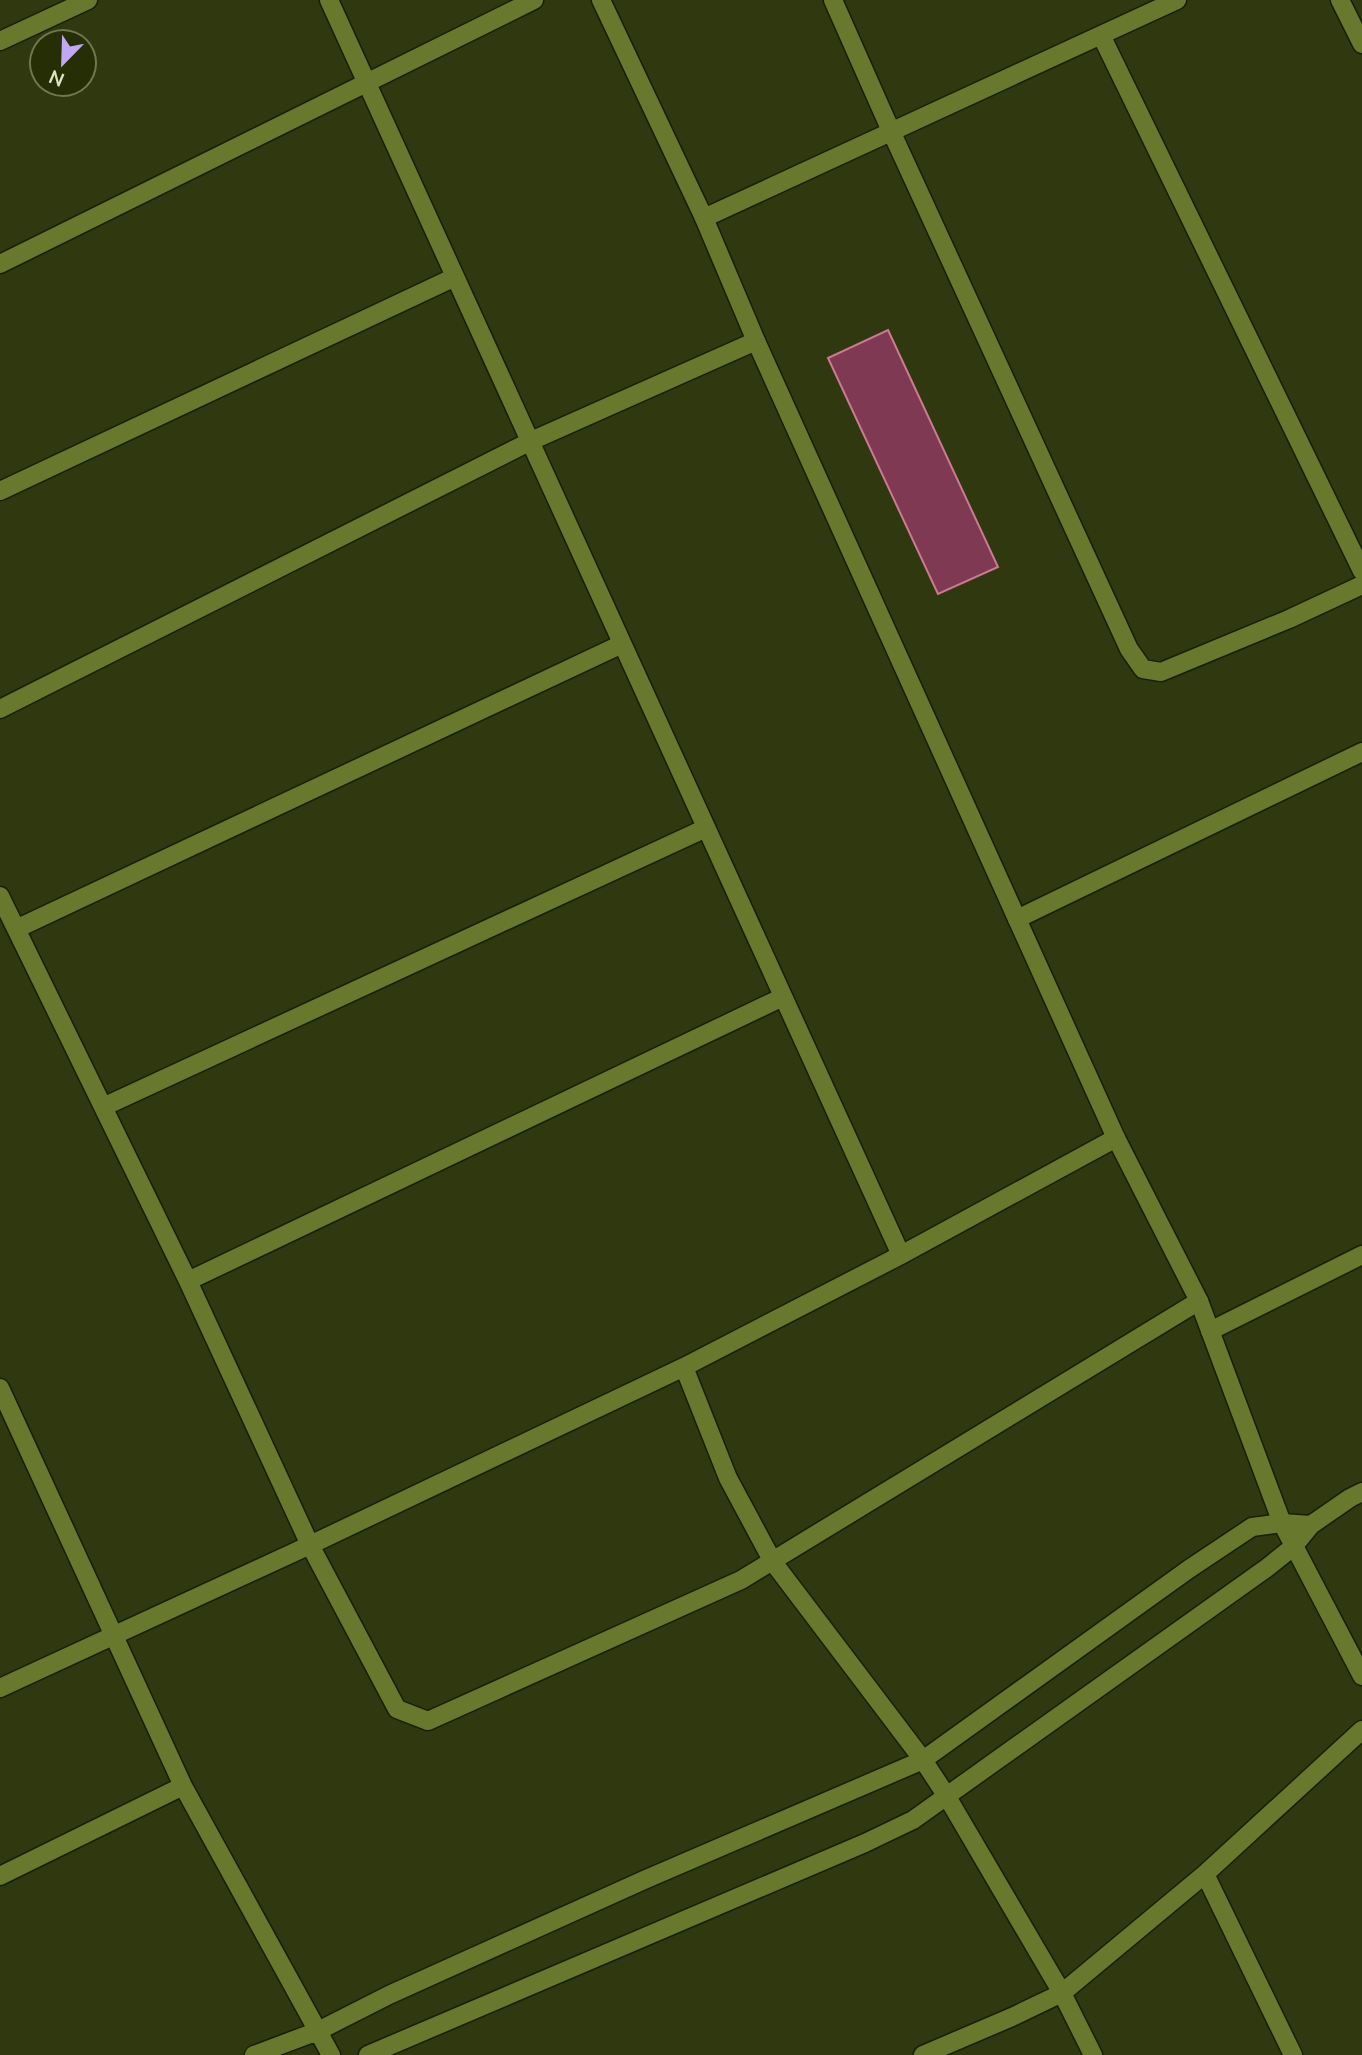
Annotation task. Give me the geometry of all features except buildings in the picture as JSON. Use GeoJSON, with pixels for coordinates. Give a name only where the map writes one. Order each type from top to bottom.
{"type":"FeatureCollection","features":[{"type":"Feature","properties":{"kind":"street"},"geometry":{"type":"LineString","coordinates":[[0,41],[88,0]]}},
{"type":"Feature","properties":{"kind":"street"},"geometry":{"type":"LineString","coordinates":[[329,0],[901,1255]]}},
{"type":"Feature","properties":{"kind":"street"},"geometry":{"type":"LineString","coordinates":[[0,264],[534,0]]}},
{"type":"Feature","properties":{"kind":"street"},"geometry":{"type":"LineString","coordinates":[[601,0],[704,218],[756,341],[1116,1138],[1199,1301],[1282,1523],[1362,1676]]}},
{"type":"Feature","properties":{"kind":"street"},"geometry":{"type":"LineString","coordinates":[[833,0],[1129,649],[1143,669],[1161,672],[1289,619],[1362,585]]}},
{"type":"Feature","properties":{"kind":"street"},"geometry":{"type":"LineString","coordinates":[[704,218],[1177,0]]}},
{"type":"Feature","properties":{"kind":"street"},"geometry":{"type":"LineString","coordinates":[[1340,0],[1362,44]]}},
{"type":"Feature","properties":{"kind":"street"},"geometry":{"type":"LineString","coordinates":[[1101,34],[1362,571]]}},
{"type":"Feature","properties":{"kind":"street"},"geometry":{"type":"LineString","coordinates":[[0,491],[455,277]]}},
{"type":"Feature","properties":{"kind":"street"},"geometry":{"type":"LineString","coordinates":[[0,709],[531,441],[756,341]]}},
{"type":"Feature","properties":{"kind":"street"},"geometry":{"type":"LineString","coordinates":[[16,929],[622,644]]}},
{"type":"Feature","properties":{"kind":"street"},"geometry":{"type":"LineString","coordinates":[[1017,919],[1362,752]]}},
{"type":"Feature","properties":{"kind":"street"},"geometry":{"type":"LineString","coordinates":[[103,1107],[706,828]]}},
{"type":"Feature","properties":{"kind":"street"},"geometry":{"type":"LineString","coordinates":[[0,896],[188,1281],[310,1545],[397,1709],[428,1721],[741,1580],[1199,1301]]}},
{"type":"Feature","properties":{"kind":"street"},"geometry":{"type":"LineString","coordinates":[[188,1281],[783,997]]}},
{"type":"Feature","properties":{"kind":"street"},"geometry":{"type":"LineString","coordinates":[[0,1688],[310,1545],[684,1367],[901,1255],[1116,1138]]}},
{"type":"Feature","properties":{"kind":"street"},"geometry":{"type":"LineString","coordinates":[[1210,1331],[1362,1255]]}},
{"type":"Feature","properties":{"kind":"street"},"geometry":{"type":"LineString","coordinates":[[684,1367],[727,1478],[773,1562],[923,1760],[947,1796],[1062,1993],[1093,2055]]}},
{"type":"Feature","properties":{"kind":"street"},"geometry":{"type":"LineString","coordinates":[[0,1388],[183,1786],[331,2055]]}},
{"type":"Feature","properties":{"kind":"street"},"geometry":{"type":"LineString","coordinates":[[368,2055],[865,1843],[913,1820],[1268,1567],[1293,1547],[1311,1525],[1362,1492]]}},
{"type":"Feature","properties":{"kind":"street"},"geometry":{"type":"LineString","coordinates":[[254,2055],[318,2031],[389,1995],[644,1880],[923,1760],[1188,1569],[1252,1527],[1282,1523],[1311,1525]]}},
{"type":"Feature","properties":{"kind":"street"},"geometry":{"type":"LineString","coordinates":[[923,2055],[1062,1993],[1205,1874],[1362,1730]]}},
{"type":"Feature","properties":{"kind":"street"},"geometry":{"type":"LineString","coordinates":[[0,1876],[183,1786]]}},
{"type":"Feature","properties":{"kind":"street"},"geometry":{"type":"LineString","coordinates":[[1205,1874],[1293,2055]]}}]}
